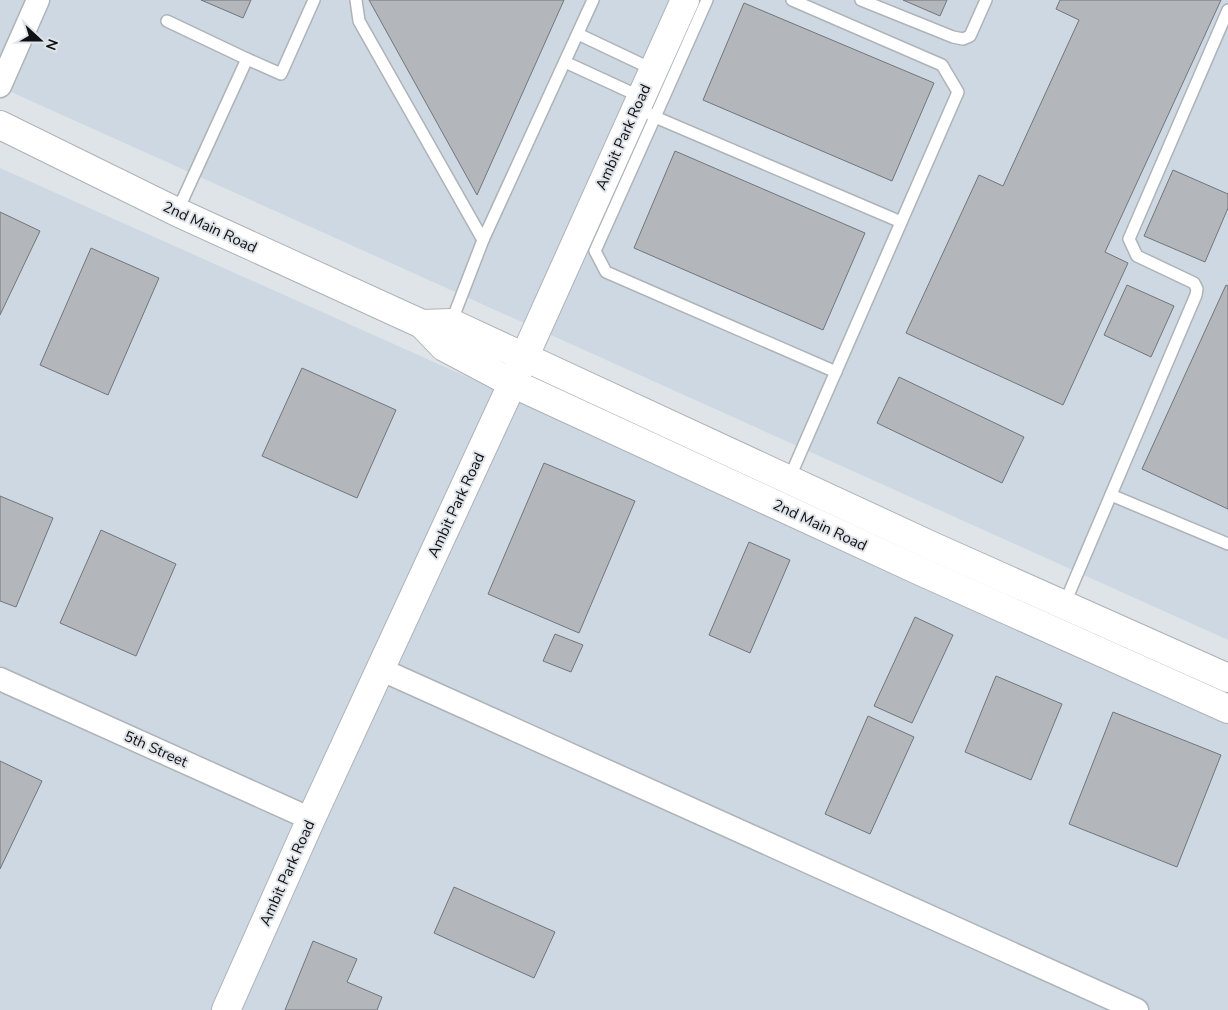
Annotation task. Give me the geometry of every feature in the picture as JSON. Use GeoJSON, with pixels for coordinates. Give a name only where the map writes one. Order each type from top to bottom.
{"type":"FeatureCollection","features":[{"type":"Feature","properties":{"kind":"main road","name":"Ambit Park Road"},"geometry":{"type":"LineString","coordinates":[[226,1010],[311,819],[524,357],[644,107],[654,70],[685,0]]}},
{"type":"Feature","properties":{"kind":"main road","name":"2nd Main Road"},"geometry":{"type":"LineString","coordinates":[[0,125],[177,212],[422,324],[444,347],[512,383],[920,571],[1228,709]]}},
{"type":"Feature","properties":{"kind":"main road","name":"2nd Main Road"},"geometry":{"type":"LineString","coordinates":[[422,324],[451,322],[932,546],[1228,678]]}},
{"type":"Feature","properties":{"kind":"street"},"geometry":{"type":"LineString","coordinates":[[0,86],[38,0]]}},
{"type":"Feature","properties":{"kind":"street"},"geometry":{"type":"LineString","coordinates":[[380,669],[1137,1010]]}},
{"type":"Feature","properties":{"kind":"street","name":"5th Street"},"geometry":{"type":"LineString","coordinates":[[0,679],[311,819]]}},
{"type":"Feature","properties":{"kind":"lane"},"geometry":{"type":"LineString","coordinates":[[167,21],[281,74],[314,0]]}},
{"type":"Feature","properties":{"kind":"lane"},"geometry":{"type":"LineString","coordinates":[[356,0],[358,21],[483,240]]}},
{"type":"Feature","properties":{"kind":"lane"},"geometry":{"type":"LineString","coordinates":[[451,322],[483,240],[593,0]]}},
{"type":"Feature","properties":{"kind":"lane"},"geometry":{"type":"LineString","coordinates":[[707,0],[644,107],[595,251],[606,272],[836,372]]}},
{"type":"Feature","properties":{"kind":"lane"},"geometry":{"type":"LineString","coordinates":[[789,480],[958,92],[942,65],[792,0]]}},
{"type":"Feature","properties":{"kind":"lane"},"geometry":{"type":"LineString","coordinates":[[861,0],[953,37],[963,39],[970,36],[986,0]]}},
{"type":"Feature","properties":{"kind":"lane"},"geometry":{"type":"LineString","coordinates":[[1064,604],[1196,295],[1197,289],[1194,284],[1137,256],[1129,239],[1228,10]]}},
{"type":"Feature","properties":{"kind":"lane"},"geometry":{"type":"LineString","coordinates":[[578,34],[654,70]]}},
{"type":"Feature","properties":{"kind":"lane"},"geometry":{"type":"LineString","coordinates":[[177,212],[247,59]]}},
{"type":"Feature","properties":{"kind":"lane"},"geometry":{"type":"LineString","coordinates":[[565,62],[644,107],[901,222]]}},
{"type":"Feature","properties":{"kind":"lane"},"geometry":{"type":"LineString","coordinates":[[1111,495],[1228,544]]}},
{"type":"Feature","properties":{"kind":"shaded area"},"geometry":{"type":"Polygon","coordinates":[[[0,0],[1228,0],[1228,640],[0,87],[0,0]]]}},
{"type":"Feature","properties":{"kind":"shaded area"},"geometry":{"type":"Polygon","coordinates":[[[0,168],[1228,717],[1228,1010],[0,1010],[0,168]]]}},
{"type":"Feature","properties":{"kind":"building"},"geometry":{"type":"Polygon","coordinates":[[[201,0],[251,0],[243,18],[201,0]]]}},
{"type":"Feature","properties":{"kind":"building"},"geometry":{"type":"Polygon","coordinates":[[[369,0],[564,0],[477,195],[369,0]]]}},
{"type":"Feature","properties":{"kind":"building"},"geometry":{"type":"Polygon","coordinates":[[[903,0],[947,0],[940,16],[903,0]]]}},
{"type":"Feature","properties":{"kind":"building"},"geometry":{"type":"Polygon","coordinates":[[[1060,0],[1221,0],[1105,252],[1128,263],[1063,405],[906,333],[979,175],[1003,186],[1079,20],[1056,9],[1060,0]]]}},
{"type":"Feature","properties":{"kind":"building"},"geometry":{"type":"Polygon","coordinates":[[[744,3],[934,83],[892,181],[703,100],[744,3]]]}},
{"type":"Feature","properties":{"kind":"building"},"geometry":{"type":"Polygon","coordinates":[[[675,151],[865,233],[823,330],[634,248],[675,151]]]}},
{"type":"Feature","properties":{"kind":"building"},"geometry":{"type":"Polygon","coordinates":[[[1173,170],[1228,194],[1228,208],[1205,262],[1144,236],[1173,170]]]}},
{"type":"Feature","properties":{"kind":"building"},"geometry":{"type":"Polygon","coordinates":[[[0,212],[40,231],[0,315],[0,212]]]}},
{"type":"Feature","properties":{"kind":"building"},"geometry":{"type":"Polygon","coordinates":[[[91,248],[159,278],[108,395],[40,365],[91,248]]]}},
{"type":"Feature","properties":{"kind":"building"},"geometry":{"type":"Polygon","coordinates":[[[1127,285],[1174,306],[1151,357],[1104,335],[1127,285]]]}},
{"type":"Feature","properties":{"kind":"building"},"geometry":{"type":"Polygon","coordinates":[[[1226,285],[1228,286],[1228,509],[1142,469],[1226,285]]]}},
{"type":"Feature","properties":{"kind":"building"},"geometry":{"type":"Polygon","coordinates":[[[302,368],[396,410],[357,498],[262,456],[302,368]]]}},
{"type":"Feature","properties":{"kind":"building"},"geometry":{"type":"Polygon","coordinates":[[[899,377],[1024,437],[1002,483],[877,423],[899,377]]]}},
{"type":"Feature","properties":{"kind":"building"},"geometry":{"type":"Polygon","coordinates":[[[544,463],[635,501],[579,633],[488,594],[544,463]]]}},
{"type":"Feature","properties":{"kind":"building"},"geometry":{"type":"Polygon","coordinates":[[[0,496],[53,518],[16,607],[0,601],[0,496]]]}},
{"type":"Feature","properties":{"kind":"building"},"geometry":{"type":"Polygon","coordinates":[[[101,530],[176,564],[136,656],[60,623],[101,530]]]}},
{"type":"Feature","properties":{"kind":"building"},"geometry":{"type":"Polygon","coordinates":[[[749,542],[790,560],[750,653],[709,635],[749,542]]]}},
{"type":"Feature","properties":{"kind":"building"},"geometry":{"type":"Polygon","coordinates":[[[915,617],[953,635],[912,723],[874,706],[915,617]]]}},
{"type":"Feature","properties":{"kind":"building"},"geometry":{"type":"Polygon","coordinates":[[[555,634],[583,645],[571,672],[543,661],[555,634]]]}},
{"type":"Feature","properties":{"kind":"building"},"geometry":{"type":"Polygon","coordinates":[[[996,676],[1062,704],[1031,780],[965,752],[996,676]]]}},
{"type":"Feature","properties":{"kind":"building"},"geometry":{"type":"Polygon","coordinates":[[[1113,712],[1221,755],[1177,867],[1069,824],[1113,712]]]}},
{"type":"Feature","properties":{"kind":"building"},"geometry":{"type":"Polygon","coordinates":[[[868,716],[914,737],[870,834],[825,814],[868,716]]]}},
{"type":"Feature","properties":{"kind":"building"},"geometry":{"type":"Polygon","coordinates":[[[0,761],[42,781],[0,869],[0,761]]]}},
{"type":"Feature","properties":{"kind":"building"},"geometry":{"type":"Polygon","coordinates":[[[454,887],[555,932],[534,978],[434,933],[454,887]]]}},
{"type":"Feature","properties":{"kind":"building"},"geometry":{"type":"Polygon","coordinates":[[[313,941],[357,959],[347,982],[382,997],[377,1010],[285,1010],[313,941]]]}}]}
